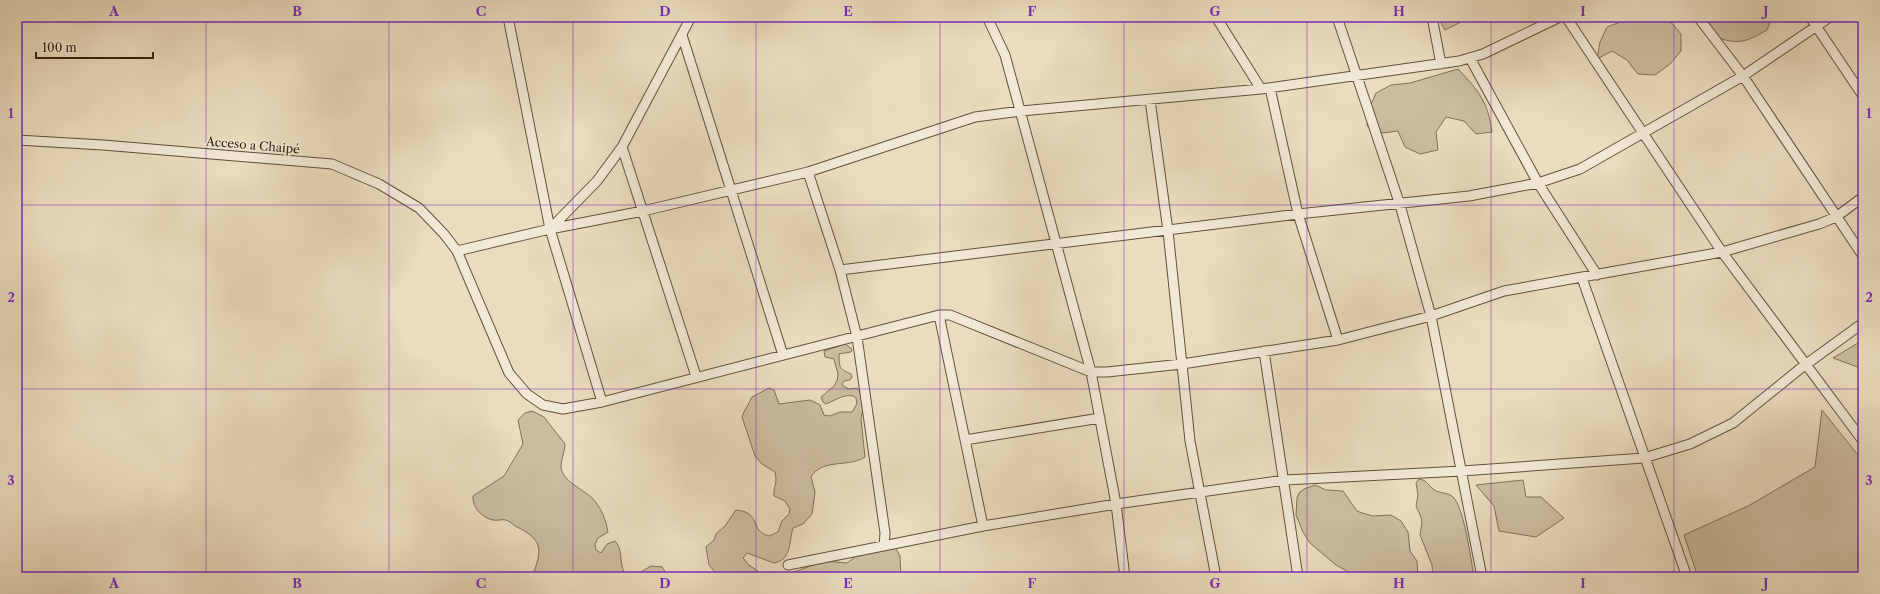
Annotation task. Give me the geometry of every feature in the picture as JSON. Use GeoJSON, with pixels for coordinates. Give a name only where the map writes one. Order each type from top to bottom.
{"type":"FeatureCollection","features":[{"type":"Feature","properties":{"kind":"street"},"geometry":{"type":"LineString","coordinates":[[508,17],[550,229],[602,402]]}},
{"type":"Feature","properties":{"kind":"street"},"geometry":{"type":"LineString","coordinates":[[550,229],[597,181],[622,147],[691,17]]}},
{"type":"Feature","properties":{"kind":"street"},"geometry":{"type":"LineString","coordinates":[[987,17],[1006,56],[1091,372],[1116,504],[1125,577]]}},
{"type":"Feature","properties":{"kind":"street"},"geometry":{"type":"LineString","coordinates":[[1216,17],[1266,89],[1298,214],[1338,340]]}},
{"type":"Feature","properties":{"kind":"street"},"geometry":{"type":"LineString","coordinates":[[1338,17],[1400,205],[1431,316],[1482,577]]}},
{"type":"Feature","properties":{"kind":"street"},"geometry":{"type":"LineString","coordinates":[[1432,17],[1441,64]]}},
{"type":"Feature","properties":{"kind":"street"},"geometry":{"type":"LineString","coordinates":[[457,251],[550,229],[643,211],[808,172],[951,124],[975,118],[1020,111],[1266,89],[1441,64],[1483,54],[1560,17]]}},
{"type":"Feature","properties":{"kind":"street"},"geometry":{"type":"LineString","coordinates":[[1566,17],[1642,134],[1722,252],[1863,441]]}},
{"type":"Feature","properties":{"kind":"street"},"geometry":{"type":"LineString","coordinates":[[1698,17],[1743,76],[1863,256]]}},
{"type":"Feature","properties":{"kind":"street"},"geometry":{"type":"LineString","coordinates":[[1810,17],[1863,96]]}},
{"type":"Feature","properties":{"kind":"street"},"geometry":{"type":"LineString","coordinates":[[840,270],[1298,214],[1400,205],[1468,196],[1538,183],[1580,169],[1642,134],[1743,76],[1830,17]]}},
{"type":"Feature","properties":{"kind":"street"},"geometry":{"type":"LineString","coordinates":[[682,35],[783,355]]}},
{"type":"Feature","properties":{"kind":"street"},"geometry":{"type":"LineString","coordinates":[[1470,58],[1538,183],[1597,275]]}},
{"type":"Feature","properties":{"kind":"street"},"geometry":{"type":"LineString","coordinates":[[1150,100],[1168,231],[1190,441],[1216,577]]}},
{"type":"Feature","properties":{"kind":"street","name":"Acceso a Chaipé"},"geometry":{"type":"LineString","coordinates":[[17,140],[102,144],[332,164],[379,184],[419,208],[444,234],[457,251],[509,373],[527,394],[542,405],[563,409],[602,402],[696,376],[939,315]]}},
{"type":"Feature","properties":{"kind":"street"},"geometry":{"type":"LineString","coordinates":[[622,147],[696,376]]}},
{"type":"Feature","properties":{"kind":"street"},"geometry":{"type":"LineString","coordinates":[[808,172],[840,270],[856,337],[885,533],[884,546]]}},
{"type":"Feature","properties":{"kind":"street"},"geometry":{"type":"LineString","coordinates":[[983,526],[939,315],[950,315],[1091,372],[1107,372],[1182,364],[1338,340],[1431,316],[1504,291],[1722,252],[1819,224],[1836,217],[1863,198]]}},
{"type":"Feature","properties":{"kind":"street"},"geometry":{"type":"LineString","coordinates":[[1582,278],[1644,458],[1688,577]]}},
{"type":"Feature","properties":{"kind":"street"},"geometry":{"type":"LineString","coordinates":[[788,565],[983,526],[1116,504],[1285,480],[1644,458],[1690,444],[1733,423],[1806,364],[1863,323]]}},
{"type":"Feature","properties":{"kind":"street"},"geometry":{"type":"LineString","coordinates":[[1264,351],[1285,480],[1298,577]]}},
{"type":"Feature","properties":{"kind":"street"},"geometry":{"type":"LineString","coordinates":[[965,440],[1100,418]]}},
{"type":"Feature","properties":{"kind":"shaded area"},"geometry":{"type":"Polygon","coordinates":[[[1438,17],[1471,17],[1445,30],[1438,17]]]}},
{"type":"Feature","properties":{"kind":"shaded area"},"geometry":{"type":"Polygon","coordinates":[[[1642,17],[1669,20],[1681,34],[1681,51],[1670,64],[1655,75],[1638,74],[1627,60],[1612,51],[1597,59],[1600,42],[1607,27],[1623,21],[1642,17]]]}},
{"type":"Feature","properties":{"kind":"shaded area"},"geometry":{"type":"Polygon","coordinates":[[[1723,17],[1772,17],[1767,30],[1748,40],[1730,41],[1715,37],[1709,22],[1723,17]]]}},
{"type":"Feature","properties":{"kind":"shaded area"},"geometry":{"type":"Polygon","coordinates":[[[1458,69],[1472,84],[1485,105],[1492,132],[1476,134],[1464,121],[1446,117],[1436,132],[1438,150],[1420,154],[1405,147],[1398,131],[1383,133],[1367,126],[1369,109],[1376,93],[1391,85],[1410,83],[1458,69]]]}},
{"type":"Feature","properties":{"kind":"shaded area"},"geometry":{"type":"Polygon","coordinates":[[[1863,340],[1863,369],[1833,358],[1863,340]]]}},
{"type":"Feature","properties":{"kind":"shaded area"},"geometry":{"type":"Polygon","coordinates":[[[845,344],[852,349],[851,352],[839,354],[839,363],[841,368],[851,374],[852,377],[850,380],[844,381],[842,384],[849,389],[857,388],[862,395],[864,404],[861,419],[865,457],[851,462],[822,467],[811,477],[815,492],[812,514],[803,524],[793,528],[789,549],[784,558],[774,563],[747,553],[743,558],[749,565],[759,572],[776,575],[794,572],[824,561],[847,563],[871,545],[893,544],[900,556],[901,577],[719,577],[709,565],[706,547],[714,540],[716,534],[725,526],[736,510],[744,511],[749,514],[753,518],[759,530],[763,534],[769,536],[778,532],[782,521],[789,514],[790,509],[785,501],[774,496],[776,480],[775,472],[762,464],[755,456],[742,417],[745,409],[752,397],[769,388],[774,390],[779,404],[810,400],[820,405],[824,415],[830,416],[840,412],[852,412],[857,404],[856,398],[853,396],[845,396],[826,404],[823,402],[821,397],[834,386],[837,381],[838,374],[834,359],[825,357],[824,351],[845,344]]]}},
{"type":"Feature","properties":{"kind":"shaded area"},"geometry":{"type":"Polygon","coordinates":[[[1822,410],[1857,454],[1863,456],[1863,577],[1698,577],[1684,535],[1748,506],[1815,467],[1822,410]]]}},
{"type":"Feature","properties":{"kind":"shaded area"},"geometry":{"type":"Polygon","coordinates":[[[532,411],[544,417],[565,444],[561,466],[565,476],[568,480],[592,498],[603,514],[608,532],[598,538],[595,544],[596,550],[601,553],[607,544],[615,541],[618,545],[622,567],[626,575],[639,573],[651,566],[662,567],[669,577],[532,577],[539,554],[537,543],[527,533],[508,521],[493,520],[485,517],[476,508],[473,496],[504,476],[523,444],[518,420],[525,413],[532,411]]]}},
{"type":"Feature","properties":{"kind":"shaded area"},"geometry":{"type":"Polygon","coordinates":[[[1419,479],[1426,482],[1435,491],[1451,495],[1457,503],[1464,522],[1474,577],[1433,577],[1432,565],[1420,535],[1422,523],[1416,506],[1418,495],[1416,483],[1419,479]]]}},
{"type":"Feature","properties":{"kind":"shaded area"},"geometry":{"type":"Polygon","coordinates":[[[1523,480],[1526,497],[1541,497],[1564,518],[1536,537],[1499,531],[1494,506],[1476,485],[1523,480]]]}},
{"type":"Feature","properties":{"kind":"shaded area"},"geometry":{"type":"Polygon","coordinates":[[[1315,485],[1326,490],[1343,491],[1357,511],[1373,516],[1391,515],[1401,521],[1408,532],[1410,551],[1417,561],[1418,577],[1351,577],[1347,571],[1336,565],[1310,543],[1303,532],[1296,515],[1297,498],[1299,493],[1304,489],[1315,485]]]}}]}
